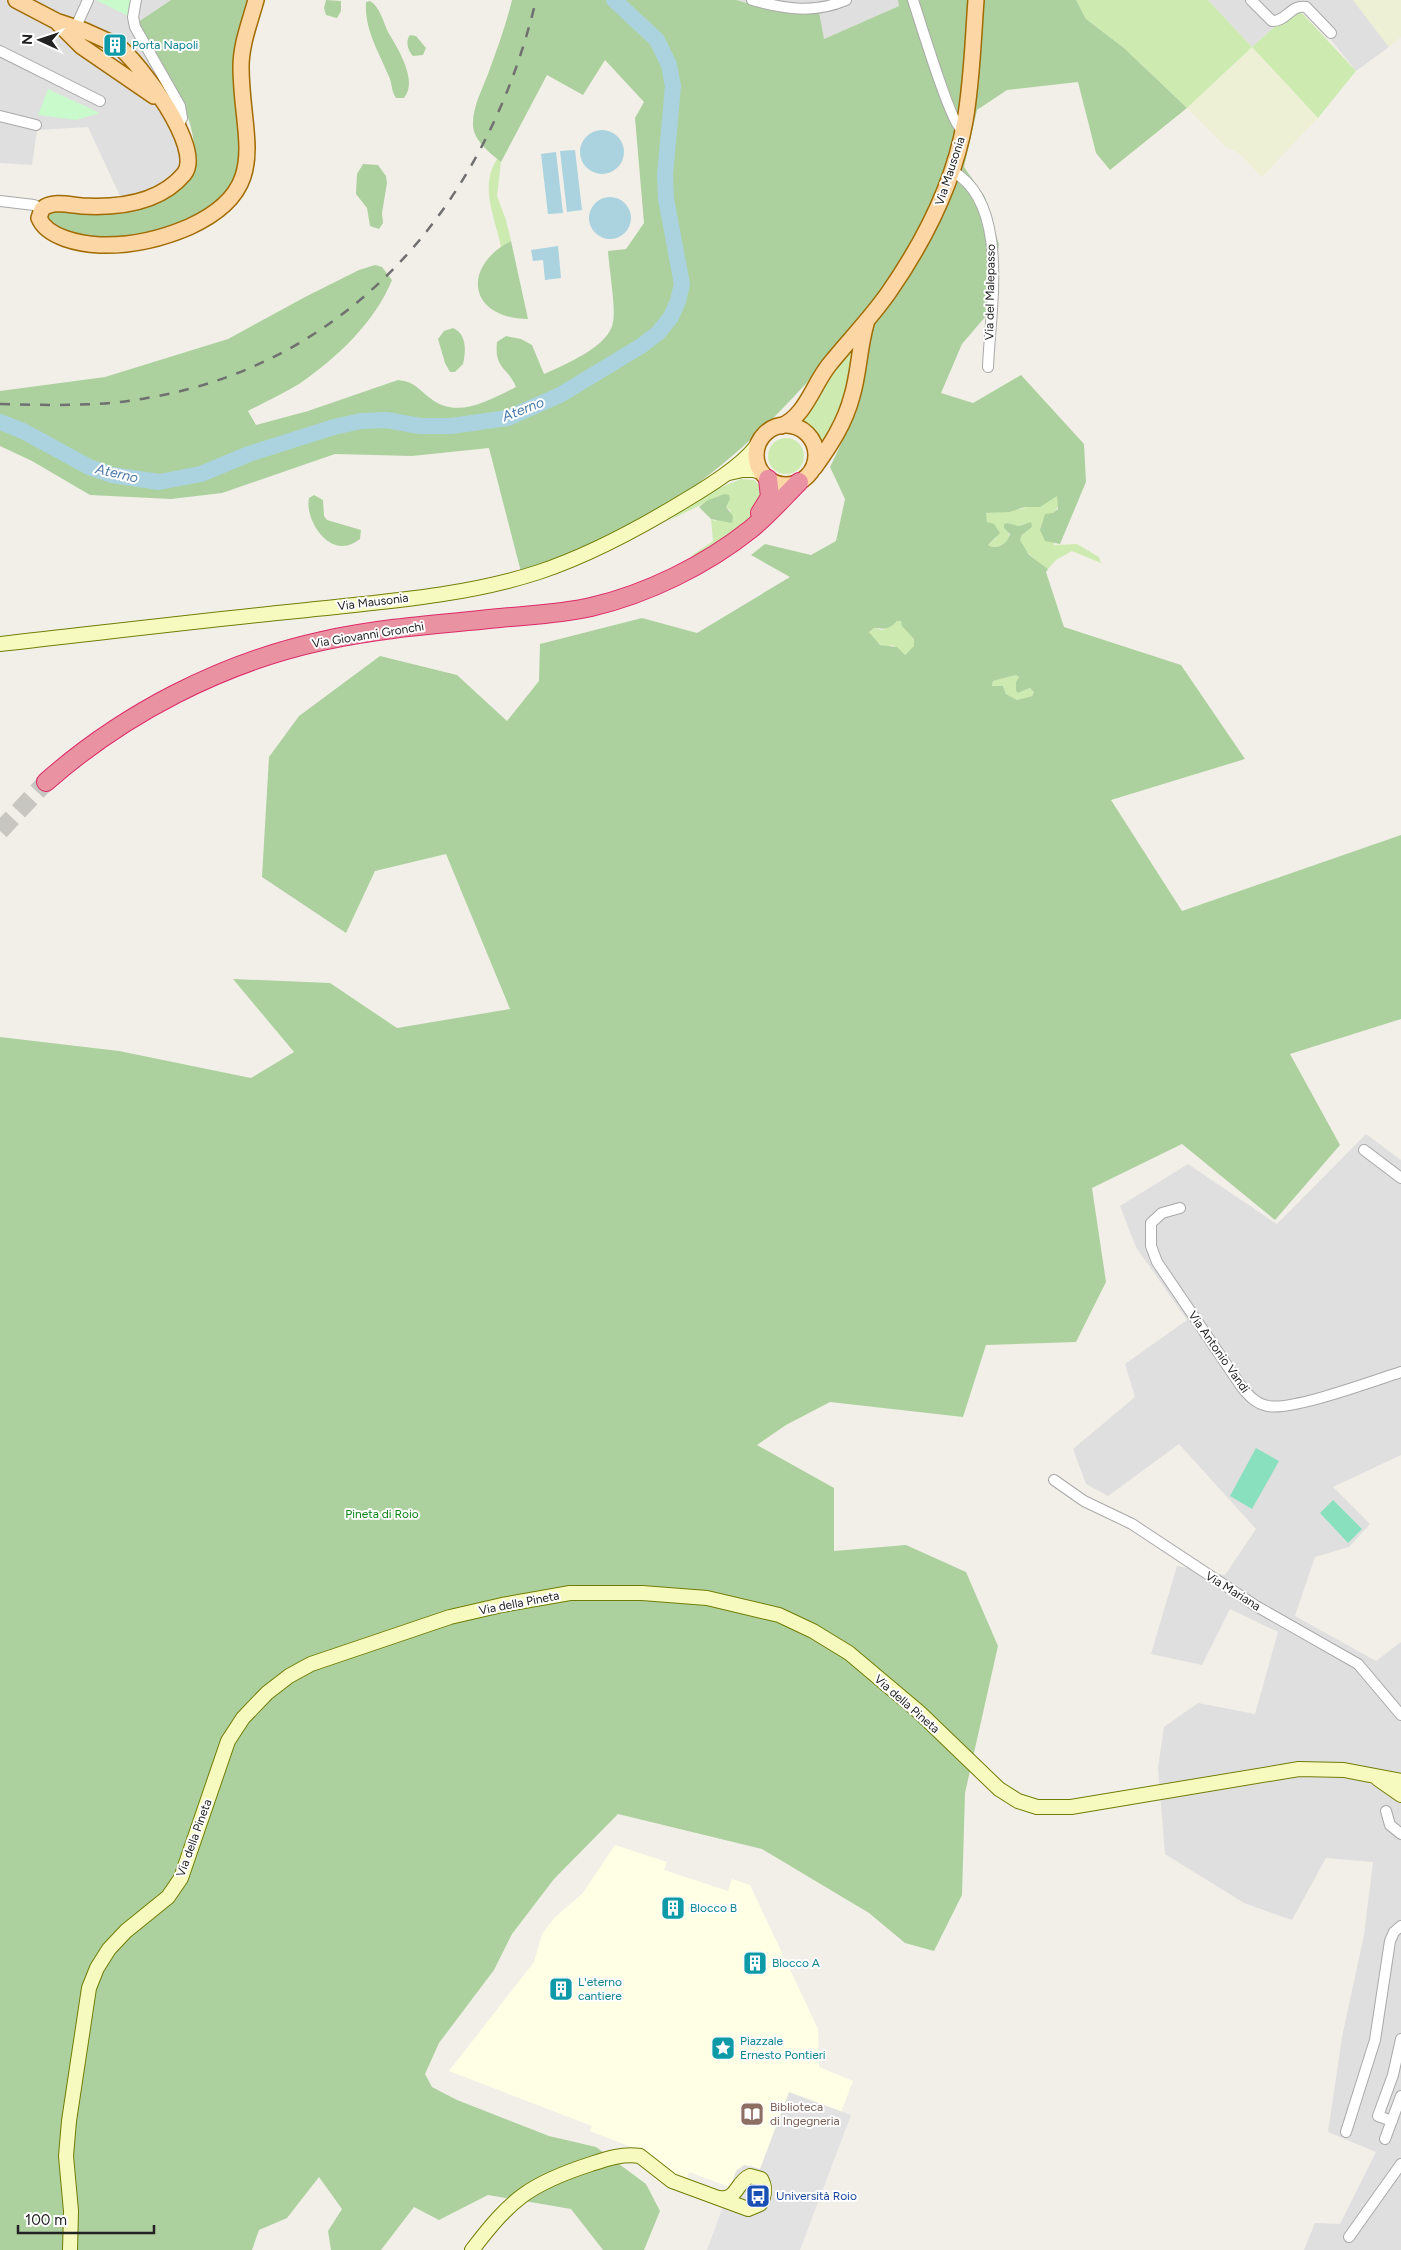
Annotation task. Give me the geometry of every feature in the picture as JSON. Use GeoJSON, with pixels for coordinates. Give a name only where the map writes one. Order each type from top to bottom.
{"type":"FeatureCollection","features":[{"type":"Feature","properties":{"kind":"highway","name":"Via Giovanni Gronchi"},"geometry":{"type":"LineString","coordinates":[[714,554],[737,536],[764,508],[771,494],[765,476]]}},
{"type":"Feature","properties":{"kind":"highway","name":"Via Giovanni Gronchi"},"geometry":{"type":"LineString","coordinates":[[46,782],[88,749],[143,713],[188,689],[262,658],[322,641],[387,630],[591,607],[651,586],[714,554],[760,521],[804,478]]}},
{"type":"Feature","properties":{"kind":"main road"},"geometry":{"type":"LineString","coordinates":[[16,0],[74,32],[115,44],[135,63],[178,126],[188,152],[188,167],[178,180],[164,190],[139,202],[121,206],[55,204],[42,209],[39,216],[41,222],[61,236],[80,242],[109,245],[134,243],[172,234],[204,219],[226,204],[240,185],[247,158],[248,139],[241,62],[256,0]]}},
{"type":"Feature","properties":{"kind":"main road","name":"Via Mausonia"},"geometry":{"type":"LineString","coordinates":[[781,426],[800,414],[822,374],[866,323],[904,269],[925,234],[941,201],[963,131],[976,0]]}},
{"type":"Feature","properties":{"kind":"main road"},"geometry":{"type":"LineString","coordinates":[[74,32],[84,48],[146,90],[167,110]]}},
{"type":"Feature","properties":{"kind":"main road","name":"Via Mausonia"},"geometry":{"type":"LineString","coordinates":[[804,478],[823,456],[846,413],[855,385],[866,323]]}},
{"type":"Feature","properties":{"kind":"main road"},"geometry":{"type":"LineString","coordinates":[[781,426],[799,428],[812,440],[816,457],[804,478],[783,485],[765,476],[757,458],[759,442],[768,431],[781,426]]}},
{"type":"Feature","properties":{"kind":"main road","name":"Via Mausonia"},"geometry":{"type":"LineString","coordinates":[[0,644],[373,602],[452,591],[507,580],[560,565],[648,523],[722,476],[748,457],[759,442]]}},
{"type":"Feature","properties":{"kind":"main road","name":"Via Mausonia"},"geometry":{"type":"LineString","coordinates":[[722,476],[741,469],[765,476]]}},
{"type":"Feature","properties":{"kind":"main road","name":"Via della Pineta"},"geometry":{"type":"LineString","coordinates":[[70,2250],[71,2211],[66,2156],[69,2120],[85,2005],[96,1968],[108,1949],[126,1930],[168,1897],[181,1878],[228,1741],[243,1718],[267,1693],[289,1676],[311,1664],[450,1617],[550,1595],[642,1593],[707,1598],[779,1614],[813,1631],[841,1649],[918,1712],[999,1789],[1018,1801],[1037,1807],[1071,1807],[1287,1770],[1333,1769],[1401,1781]]}},
{"type":"Feature","properties":{"kind":"main road","name":"Via della Pineta"},"geometry":{"type":"LineString","coordinates":[[1363,1773],[1378,1779],[1401,1795]]}},
{"type":"Feature","properties":{"kind":"main road"},"geometry":{"type":"LineString","coordinates":[[472,2250],[497,2219],[522,2194],[548,2178],[612,2158],[640,2156],[666,2178],[748,2210],[757,2208],[763,2199],[765,2190],[760,2179],[750,2176],[742,2182],[730,2198],[719,2198]]}},
{"type":"Feature","properties":{"kind":"main road"},"geometry":{"type":"LineString","coordinates":[[738,2188],[737,2201],[741,2207]]}},
{"type":"Feature","properties":{"kind":"street"},"geometry":{"type":"LineString","coordinates":[[74,32],[88,0]]}},
{"type":"Feature","properties":{"kind":"street"},"geometry":{"type":"LineString","coordinates":[[136,0],[134,24],[180,106],[182,118],[178,126]]}},
{"type":"Feature","properties":{"kind":"street"},"geometry":{"type":"LineString","coordinates":[[752,0],[800,10],[822,8],[846,0]]}},
{"type":"Feature","properties":{"kind":"street"},"geometry":{"type":"LineString","coordinates":[[913,0],[947,103],[957,128],[963,131]]}},
{"type":"Feature","properties":{"kind":"street"},"geometry":{"type":"LineString","coordinates":[[1251,0],[1272,21],[1280,20],[1297,6],[1306,7],[1331,33]]}},
{"type":"Feature","properties":{"kind":"street"},"geometry":{"type":"LineString","coordinates":[[0,51],[100,101]]}},
{"type":"Feature","properties":{"kind":"street"},"geometry":{"type":"LineString","coordinates":[[0,116],[36,125]]}},
{"type":"Feature","properties":{"kind":"street","name":"Via del Malepasso"},"geometry":{"type":"LineString","coordinates":[[952,171],[964,178],[977,193],[990,227],[993,266],[988,367]]}},
{"type":"Feature","properties":{"kind":"street"},"geometry":{"type":"LineString","coordinates":[[0,201],[34,205],[42,209]]}},
{"type":"Feature","properties":{"kind":"street"},"geometry":{"type":"LineString","coordinates":[[1364,1150],[1401,1178]]}},
{"type":"Feature","properties":{"kind":"street","name":"Via Antonio Vandi"},"geometry":{"type":"LineString","coordinates":[[1180,1208],[1162,1213],[1150,1223],[1153,1254],[1241,1386],[1257,1403],[1268,1406],[1289,1406],[1401,1372]]}},
{"type":"Feature","properties":{"kind":"street","name":"Via Mariana"},"geometry":{"type":"LineString","coordinates":[[1054,1480],[1084,1501],[1132,1524],[1256,1606],[1358,1664],[1401,1715]]}},
{"type":"Feature","properties":{"kind":"street"},"geometry":{"type":"LineString","coordinates":[[1386,1811],[1390,1825],[1401,1834]]}},
{"type":"Feature","properties":{"kind":"street"},"geometry":{"type":"LineString","coordinates":[[1346,2132],[1375,2040],[1390,1941],[1394,1932],[1401,1926]]}},
{"type":"Feature","properties":{"kind":"street"},"geometry":{"type":"LineString","coordinates":[[1392,2121],[1378,2116],[1393,2075],[1401,2039]]}},
{"type":"Feature","properties":{"kind":"street"},"geometry":{"type":"LineString","coordinates":[[1385,2140],[1401,2096]]}},
{"type":"Feature","properties":{"kind":"street"},"geometry":{"type":"LineString","coordinates":[[1349,2237],[1401,2164]]}},
{"type":"Feature","properties":{"kind":"shaded area"},"geometry":{"type":"Polygon","coordinates":[[[0,0],[171,0],[138,22],[180,98],[194,147],[192,168],[126,209],[88,127],[37,130],[32,165],[0,163],[0,0]]]}},
{"type":"Feature","properties":{"kind":"shaded area"},"geometry":{"type":"Polygon","coordinates":[[[736,0],[898,0],[899,6],[824,39],[754,5],[736,0]]]}},
{"type":"Feature","properties":{"kind":"shaded area"},"geometry":{"type":"Polygon","coordinates":[[[1208,0],[1353,0],[1389,47],[1356,71],[1301,3],[1252,47],[1208,0]]]}},
{"type":"Feature","properties":{"kind":"shaded area"},"geometry":{"type":"Polygon","coordinates":[[[1353,0],[1401,0],[1401,37],[1389,47],[1353,0]]]}},
{"type":"Feature","properties":{"kind":"shaded area"},"geometry":{"type":"Polygon","coordinates":[[[1252,47],[1318,118],[1262,177],[1240,154],[1225,146],[1187,108],[1252,47]]]}},
{"type":"Feature","properties":{"kind":"shaded area"},"geometry":{"type":"Polygon","coordinates":[[[1366,1134],[1401,1160],[1401,1455],[1333,1487],[1370,1524],[1349,1547],[1315,1557],[1295,1616],[1376,1661],[1401,1642],[1401,2250],[1304,2250],[1315,2223],[1340,2224],[1376,2152],[1328,2132],[1342,2037],[1364,1935],[1373,1862],[1326,1858],[1292,1920],[1244,1903],[1165,1854],[1158,1768],[1164,1727],[1198,1703],[1255,1714],[1278,1632],[1230,1609],[1202,1665],[1151,1654],[1177,1566],[1225,1575],[1256,1529],[1179,1444],[1108,1496],[1086,1484],[1073,1449],[1135,1397],[1125,1364],[1187,1320],[1136,1247],[1120,1206],[1188,1164],[1277,1224],[1366,1134]]]}},
{"type":"Feature","properties":{"kind":"shaded area"},"geometry":{"type":"Polygon","coordinates":[[[615,1845],[667,1862],[664,1870],[728,1891],[732,1879],[750,1885],[818,2029],[819,2067],[853,2081],[841,2112],[789,2093],[760,2169],[750,2165],[736,2175],[732,2188],[689,2172],[686,2180],[665,2170],[654,2156],[590,2131],[592,2126],[449,2071],[534,1962],[542,1934],[555,1917],[582,1894],[615,1845]]]}},
{"type":"Feature","properties":{"kind":"shaded area"},"geometry":{"type":"Polygon","coordinates":[[[789,2092],[851,2115],[800,2250],[707,2250],[736,2171],[744,2165],[760,2169],[789,2092]]]}},
{"type":"Feature","properties":{"kind":"green space"},"geometry":{"type":"Polygon","coordinates":[[[96,0],[131,0],[128,16],[96,0]]]}},
{"type":"Feature","properties":{"kind":"green space"},"geometry":{"type":"Polygon","coordinates":[[[171,0],[249,0],[240,167],[231,186],[211,207],[190,219],[167,229],[142,235],[116,238],[91,236],[68,230],[47,220],[47,215],[51,211],[142,205],[194,160],[194,143],[184,107],[176,88],[138,22],[171,0]]]}},
{"type":"Feature","properties":{"kind":"green space"},"geometry":{"type":"Polygon","coordinates":[[[326,0],[341,1],[341,11],[337,18],[326,15],[324,8],[326,0]]]}},
{"type":"Feature","properties":{"kind":"green space"},"geometry":{"type":"Polygon","coordinates":[[[512,0],[736,0],[754,5],[819,12],[824,39],[899,6],[898,0],[969,0],[963,86],[957,128],[946,169],[916,236],[891,277],[828,359],[787,404],[744,446],[698,484],[655,512],[599,541],[521,572],[489,448],[412,456],[335,454],[222,493],[171,499],[90,495],[32,461],[0,446],[0,391],[105,377],[228,339],[307,296],[359,270],[375,265],[382,267],[392,280],[376,310],[365,325],[341,351],[313,374],[293,388],[248,411],[256,425],[308,411],[398,380],[419,388],[440,404],[462,408],[473,406],[516,387],[498,358],[497,342],[506,336],[521,339],[532,345],[544,374],[574,360],[595,347],[610,331],[614,315],[608,251],[626,249],[644,223],[635,118],[644,102],[605,60],[583,95],[547,75],[501,162],[479,142],[474,131],[473,119],[512,0]]]}},
{"type":"Feature","properties":{"kind":"green space","name":"Pineta di Roio"},"geometry":{"type":"Polygon","coordinates":[[[982,0],[1076,0],[1086,19],[1124,48],[1187,108],[1110,170],[1096,153],[1078,82],[1007,90],[977,110],[964,167],[985,197],[999,245],[986,316],[962,344],[941,393],[973,403],[1021,375],[1084,444],[1086,482],[1060,544],[1045,541],[1040,530],[1045,514],[1053,513],[1058,509],[1057,496],[1040,507],[1025,507],[1009,512],[986,513],[987,522],[994,524],[1000,533],[988,545],[998,547],[1007,540],[1010,534],[1004,528],[1004,524],[1008,523],[1019,526],[1031,522],[1032,527],[1022,535],[1020,540],[1029,555],[1048,569],[1046,572],[1064,627],[1181,665],[1245,759],[1111,800],[1182,911],[1401,835],[1401,1019],[1290,1054],[1340,1145],[1275,1220],[1182,1144],[1092,1188],[1106,1282],[1076,1342],[986,1345],[963,1417],[830,1402],[786,1425],[757,1445],[834,1488],[834,1551],[906,1545],[966,1572],[998,1646],[965,1793],[962,1895],[934,1951],[905,1943],[869,1913],[762,1849],[618,1814],[554,1879],[512,1934],[494,1970],[439,2043],[425,2074],[432,2087],[457,2100],[549,2136],[596,2147],[646,2184],[660,2211],[644,2250],[603,2250],[571,2209],[488,2195],[439,2220],[414,2207],[381,2250],[331,2250],[328,2231],[342,2209],[319,2177],[287,2218],[259,2230],[252,2250],[0,2250],[0,1037],[119,1051],[251,1078],[294,1052],[233,979],[330,983],[397,1028],[510,1009],[446,854],[375,871],[346,933],[262,877],[269,757],[299,716],[380,656],[457,675],[507,721],[539,681],[540,644],[642,618],[697,633],[790,577],[751,555],[765,544],[811,555],[836,541],[845,499],[830,467],[856,413],[872,326],[947,203],[982,0]],[[897,621],[884,629],[874,628],[869,632],[880,645],[897,647],[905,655],[914,646],[914,639],[902,626],[901,621],[897,621]],[[1016,675],[993,681],[992,686],[1003,686],[1006,694],[1017,700],[1032,696],[1034,692],[1030,688],[1018,693],[1016,691],[1016,682],[1019,677],[1016,675]]]}},
{"type":"Feature","properties":{"kind":"green space"},"geometry":{"type":"Polygon","coordinates":[[[1076,0],[1208,0],[1252,47],[1187,108],[1124,48],[1086,19],[1076,0]]]}},
{"type":"Feature","properties":{"kind":"green space"},"geometry":{"type":"Polygon","coordinates":[[[370,1],[378,10],[408,73],[408,91],[404,98],[396,98],[370,32],[366,2],[370,1]]]}},
{"type":"Feature","properties":{"kind":"green space"},"geometry":{"type":"Polygon","coordinates":[[[1301,12],[1356,71],[1318,118],[1252,47],[1290,13],[1301,12]]]}},
{"type":"Feature","properties":{"kind":"green space"},"geometry":{"type":"Polygon","coordinates":[[[410,35],[416,36],[426,48],[423,55],[413,56],[411,54],[407,43],[410,35]]]}},
{"type":"Feature","properties":{"kind":"green space"},"geometry":{"type":"Polygon","coordinates":[[[48,89],[100,113],[76,120],[38,115],[48,89]]]}},
{"type":"Feature","properties":{"kind":"green space"},"geometry":{"type":"Polygon","coordinates":[[[497,159],[501,162],[497,196],[511,241],[501,247],[492,213],[489,191],[489,180],[497,159]]]}},
{"type":"Feature","properties":{"kind":"green space"},"geometry":{"type":"Polygon","coordinates":[[[363,164],[378,165],[386,176],[387,183],[382,213],[383,223],[379,229],[370,226],[367,208],[356,194],[357,174],[363,164]]]}},
{"type":"Feature","properties":{"kind":"green space"},"geometry":{"type":"Polygon","coordinates":[[[511,241],[528,319],[508,316],[493,310],[483,300],[478,289],[479,276],[484,264],[495,251],[511,241]]]}},
{"type":"Feature","properties":{"kind":"green space"},"geometry":{"type":"Polygon","coordinates":[[[453,328],[461,334],[465,354],[463,364],[455,372],[450,372],[445,363],[438,339],[444,331],[453,328]]]}},
{"type":"Feature","properties":{"kind":"green space"},"geometry":{"type":"Polygon","coordinates":[[[862,330],[850,376],[840,404],[818,447],[813,436],[799,425],[862,330]]]}},
{"type":"Feature","properties":{"kind":"green space"},"geometry":{"type":"Polygon","coordinates":[[[786,438],[793,439],[799,443],[803,449],[803,463],[799,469],[793,473],[786,474],[779,473],[773,469],[769,463],[768,456],[769,449],[773,443],[779,439],[786,438]]]}},
{"type":"Feature","properties":{"kind":"green space"},"geometry":{"type":"Polygon","coordinates":[[[741,479],[754,480],[763,488],[757,511],[746,523],[699,557],[691,556],[713,541],[711,519],[715,521],[731,511],[726,507],[727,502],[719,496],[668,521],[712,491],[741,479]]]}},
{"type":"Feature","properties":{"kind":"green space"},"geometry":{"type":"Polygon","coordinates":[[[725,494],[729,495],[730,499],[726,507],[733,516],[732,523],[711,519],[699,507],[708,500],[725,494]]]}},
{"type":"Feature","properties":{"kind":"green space"},"geometry":{"type":"Polygon","coordinates":[[[314,495],[323,500],[324,516],[327,520],[361,530],[360,539],[350,545],[342,546],[335,545],[322,536],[312,521],[308,505],[309,498],[314,495]]]}},
{"type":"Feature","properties":{"kind":"green space"},"geometry":{"type":"Polygon","coordinates":[[[1058,496],[1057,508],[1053,513],[1054,545],[1077,544],[1099,557],[1101,563],[1072,551],[1056,560],[1048,569],[1031,556],[1022,545],[1020,540],[1022,535],[1032,527],[1023,524],[1019,526],[1008,523],[1009,539],[999,546],[988,545],[996,538],[985,517],[986,513],[1021,509],[1058,496]]]}},
{"type":"Feature","properties":{"kind":"green space"},"geometry":{"type":"Polygon","coordinates":[[[897,621],[901,621],[914,639],[914,647],[905,655],[893,645],[882,645],[869,632],[874,628],[883,630],[897,621]]]}},
{"type":"Feature","properties":{"kind":"green space"},"geometry":{"type":"Polygon","coordinates":[[[1016,675],[1019,676],[1016,691],[1018,693],[1030,688],[1034,692],[1032,696],[1017,700],[1006,694],[1003,686],[992,687],[993,681],[1016,675]]]}},
{"type":"Feature","properties":{"kind":"green space"},"geometry":{"type":"Polygon","coordinates":[[[1256,1448],[1279,1461],[1252,1509],[1230,1496],[1256,1448]]]}},
{"type":"Feature","properties":{"kind":"green space"},"geometry":{"type":"Polygon","coordinates":[[[1333,1500],[1362,1529],[1348,1543],[1320,1513],[1333,1500]]]}},
{"type":"Feature","properties":{"kind":"water"},"geometry":{"type":"Polygon","coordinates":[[[602,130],[614,134],[620,140],[624,152],[620,164],[614,170],[602,174],[590,170],[584,164],[580,152],[584,140],[590,134],[602,130]]]}},
{"type":"Feature","properties":{"kind":"water"},"geometry":{"type":"Polygon","coordinates":[[[575,150],[582,210],[567,212],[560,151],[575,150]]]}},
{"type":"Feature","properties":{"kind":"water"},"geometry":{"type":"Polygon","coordinates":[[[556,152],[563,213],[548,214],[541,154],[556,152]]]}},
{"type":"Feature","properties":{"kind":"water"},"geometry":{"type":"Polygon","coordinates":[[[606,197],[614,197],[625,203],[631,218],[625,233],[614,239],[606,239],[595,233],[589,222],[589,214],[595,203],[606,197]]]}},
{"type":"Feature","properties":{"kind":"water"},"geometry":{"type":"Polygon","coordinates":[[[558,246],[561,278],[545,280],[543,260],[533,261],[531,250],[558,246]]]}},
{"type":"Feature","properties":{"kind":"waterway","name":"Aterno"},"geometry":{"type":"LineString","coordinates":[[0,422],[23,431],[89,467],[112,475],[159,482],[201,474],[249,454],[334,427],[361,421],[386,420],[420,426],[451,426],[508,418],[560,395],[641,346],[658,333],[671,317],[678,301],[682,284],[666,199],[665,175],[673,86],[669,65],[657,40],[614,0]]}},
{"type":"Feature","properties":{"kind":"tunnel"},"geometry":{"type":"LineString","coordinates":[[0,831],[46,782]]}},
{"type":"Feature","properties":{"kind":"railway"},"geometry":{"type":"LineString","coordinates":[[0,404],[74,405],[129,401],[222,379],[289,349],[349,309],[402,260],[447,204],[485,141],[514,73],[536,0]]}},
{"type":"Feature","properties":{"kind":"place","name":"Porta Napoli"},"geometry":{"type":"Point","coordinates":[115,45]}},
{"type":"Feature","properties":{"kind":"place","name":"Blocco B"},"geometry":{"type":"Point","coordinates":[673,1908]}},
{"type":"Feature","properties":{"kind":"place","name":"Blocco A"},"geometry":{"type":"Point","coordinates":[755,1963]}},
{"type":"Feature","properties":{"kind":"place","name":"L'eterno cantiere"},"geometry":{"type":"Point","coordinates":[561,1989]}},
{"type":"Feature","properties":{"kind":"place","name":"Piazzale Ernesto Pontieri"},"geometry":{"type":"Point","coordinates":[723,2048]}},
{"type":"Feature","properties":{"kind":"place","name":"Biblioteca di Ingegneria"},"geometry":{"type":"Point","coordinates":[752,2114]}},
{"type":"Feature","properties":{"kind":"place","name":"Università Roio"},"geometry":{"type":"Point","coordinates":[758,2196]}}]}
